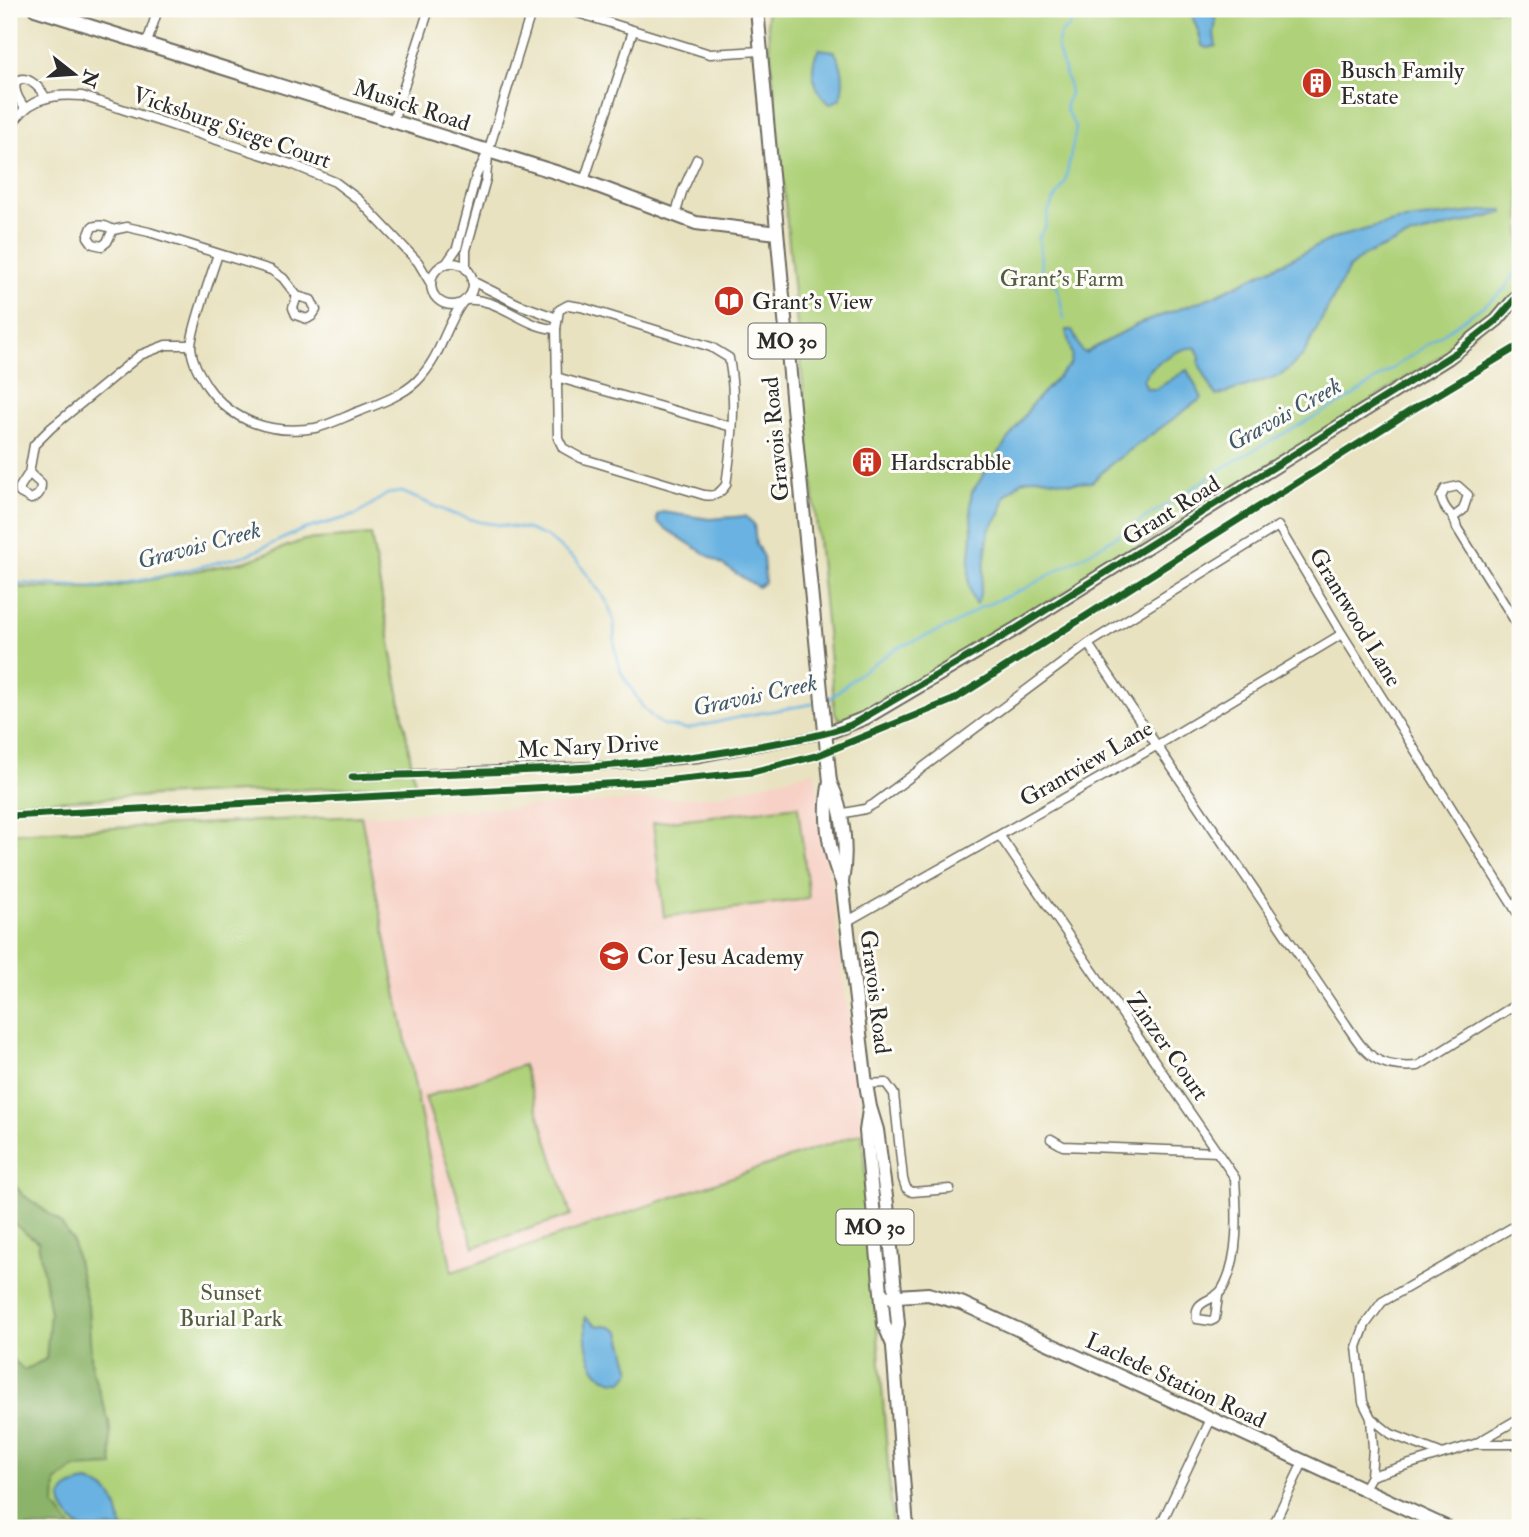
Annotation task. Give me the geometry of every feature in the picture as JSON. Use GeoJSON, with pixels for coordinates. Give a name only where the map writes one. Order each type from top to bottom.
{"type":"FeatureCollection","features":[{"type":"Feature","properties":{"kind":"main road","name":"Musick Road"},"geometry":{"type":"LineString","coordinates":[[35,9],[583,181],[675,216],[719,227],[777,233]]}},
{"type":"Feature","properties":{"kind":"main road","name":"Gravois Road"},"geometry":{"type":"LineString","coordinates":[[757,9],[830,782],[826,800],[834,865],[842,882]]}},
{"type":"Feature","properties":{"kind":"main road","name":"Grant Road"},"geometry":{"type":"LineString","coordinates":[[825,734],[865,718],[1014,630],[1457,352],[1497,320],[1520,293]]}},
{"type":"Feature","properties":{"kind":"main road","name":"Gravois Road"},"geometry":{"type":"LineString","coordinates":[[830,782],[839,799],[845,863],[842,882],[846,922],[866,1084],[880,1150],[893,1273],[898,1324],[893,1347],[907,1528]]}},
{"type":"Feature","properties":{"kind":"main road","name":"Gravois Road"},"geometry":{"type":"LineString","coordinates":[[870,1107],[866,1131],[884,1324],[893,1347]]}},
{"type":"Feature","properties":{"kind":"main road"},"geometry":{"type":"LineString","coordinates":[[893,1273],[921,1294]]}},
{"type":"Feature","properties":{"kind":"main road","name":"Laclede Station Road"},"geometry":{"type":"LineString","coordinates":[[882,1297],[937,1295],[961,1303],[1448,1528]]}},
{"type":"Feature","properties":{"kind":"street"},"geometry":{"type":"LineString","coordinates":[[147,43],[158,9]]}},
{"type":"Feature","properties":{"kind":"street"},"geometry":{"type":"LineString","coordinates":[[393,121],[429,9]]}},
{"type":"Feature","properties":{"kind":"street"},"geometry":{"type":"LineString","coordinates":[[532,9],[488,152],[476,176],[457,248],[435,272],[431,284],[434,296],[441,302],[453,306],[482,300],[542,326],[556,329]]}},
{"type":"Feature","properties":{"kind":"street"},"geometry":{"type":"LineString","coordinates":[[565,9],[709,54],[761,51]]}},
{"type":"Feature","properties":{"kind":"street"},"geometry":{"type":"LineString","coordinates":[[583,181],[634,31]]}},
{"type":"Feature","properties":{"kind":"street"},"geometry":{"type":"LineString","coordinates":[[25,108],[14,89],[16,83],[22,79],[34,83],[46,98]]}},
{"type":"Feature","properties":{"kind":"street","name":"Vicksburg Siege Court"},"geometry":{"type":"LineString","coordinates":[[9,129],[19,112],[46,98],[82,96],[294,164],[334,182],[359,200],[418,262],[431,284]]}},
{"type":"Feature","properties":{"kind":"street"},"geometry":{"type":"LineString","coordinates":[[218,254],[191,345],[196,369],[214,395],[233,413],[255,425],[281,431],[317,427],[381,403],[415,383],[438,355],[448,324],[472,289],[472,281],[466,269],[466,250],[486,179],[488,152]]}},
{"type":"Feature","properties":{"kind":"street"},"geometry":{"type":"LineString","coordinates":[[675,216],[682,192],[697,159]]}},
{"type":"Feature","properties":{"kind":"street"},"geometry":{"type":"LineString","coordinates":[[113,230],[127,227],[149,232],[271,270],[283,278],[297,296]]}},
{"type":"Feature","properties":{"kind":"street"},"geometry":{"type":"LineString","coordinates":[[418,262],[455,264],[466,269]]}},
{"type":"Feature","properties":{"kind":"street"},"geometry":{"type":"LineString","coordinates":[[472,281],[517,304],[557,318]]}},
{"type":"Feature","properties":{"kind":"street"},"geometry":{"type":"LineString","coordinates":[[441,302],[448,324]]}},
{"type":"Feature","properties":{"kind":"street"},"geometry":{"type":"LineString","coordinates":[[568,305],[581,307],[711,347],[729,358],[734,393],[726,485],[714,496],[704,495],[581,458],[563,448],[558,438],[557,318],[559,310],[568,305]]}},
{"type":"Feature","properties":{"kind":"street"},"geometry":{"type":"LineString","coordinates":[[29,472],[34,445],[140,355],[166,345],[191,345]]}},
{"type":"Feature","properties":{"kind":"street"},"geometry":{"type":"LineString","coordinates":[[556,377],[732,426]]}},
{"type":"Feature","properties":{"kind":"street"},"geometry":{"type":"LineString","coordinates":[[1455,516],[1457,528],[1520,629]]}},
{"type":"Feature","properties":{"kind":"street","name":"Grantwood Lane"},"geometry":{"type":"LineString","coordinates":[[840,814],[874,804],[1088,644],[1278,526],[1342,634],[1520,917]]}},
{"type":"Feature","properties":{"kind":"street","name":"Grantview Lane"},"geometry":{"type":"LineString","coordinates":[[846,922],[1156,746],[1342,634]]}},
{"type":"Feature","properties":{"kind":"street"},"geometry":{"type":"LineString","coordinates":[[1088,644],[1339,1014],[1374,1060],[1400,1068],[1418,1066],[1520,1002]]}},
{"type":"Feature","properties":{"kind":"street","name":"Mc Nary Drive"},"geometry":{"type":"LineString","coordinates":[[352,777],[620,765],[697,758],[825,734]]}},
{"type":"Feature","properties":{"kind":"street","name":"Zinzer Court"},"geometry":{"type":"LineString","coordinates":[[1000,836],[1235,1178],[1237,1213],[1229,1270],[1218,1296]]}},
{"type":"Feature","properties":{"kind":"street"},"geometry":{"type":"LineString","coordinates":[[866,1084],[886,1083],[894,1094],[906,1188],[912,1192],[950,1189]]}},
{"type":"Feature","properties":{"kind":"street"},"geometry":{"type":"LineString","coordinates":[[1051,1139],[1063,1146],[1217,1152]]}},
{"type":"Feature","properties":{"kind":"street"},"geometry":{"type":"LineString","coordinates":[[1363,1490],[1371,1476],[1373,1448],[1371,1418],[1363,1402],[1357,1347],[1364,1325],[1382,1302],[1520,1223]]}},
{"type":"Feature","properties":{"kind":"street"},"geometry":{"type":"LineString","coordinates":[[1371,1418],[1391,1434],[1440,1454]]}},
{"type":"Feature","properties":{"kind":"street"},"geometry":{"type":"LineString","coordinates":[[1371,1476],[1475,1444],[1520,1418]]}},
{"type":"Feature","properties":{"kind":"street"},"geometry":{"type":"LineString","coordinates":[[1159,1528],[1211,1419]]}},
{"type":"Feature","properties":{"kind":"street"},"geometry":{"type":"LineString","coordinates":[[1475,1444],[1520,1444]]}},
{"type":"Feature","properties":{"kind":"street"},"geometry":{"type":"LineString","coordinates":[[1272,1528],[1303,1462]]}},
{"type":"Feature","properties":{"kind":"shaded area","name":"Cor Jesu Academy"},"geometry":{"type":"Polygon","coordinates":[[[815,771],[862,1133],[451,1272],[361,816],[715,796],[815,771]]]}},
{"type":"Feature","properties":{"kind":"green space","name":"Grant's Farm"},"geometry":{"type":"Polygon","coordinates":[[[766,9],[1520,9],[1520,308],[1508,300],[1465,341],[1161,534],[1007,628],[851,718],[839,719],[835,713],[766,9]]]}},
{"type":"Feature","properties":{"kind":"green space"},"geometry":{"type":"Polygon","coordinates":[[[371,535],[415,784],[9,803],[9,587],[102,589],[247,561],[304,540],[371,535]]]}},
{"type":"Feature","properties":{"kind":"green space"},"geometry":{"type":"Polygon","coordinates":[[[798,806],[809,899],[664,917],[653,823],[798,806]]]}},
{"type":"Feature","properties":{"kind":"green space","name":"Sunset Burial Park"},"geometry":{"type":"Polygon","coordinates":[[[361,816],[452,1272],[862,1133],[893,1528],[55,1528],[9,1406],[9,833],[361,816]]]}},
{"type":"Feature","properties":{"kind":"green space"},"geometry":{"type":"Polygon","coordinates":[[[523,1065],[571,1215],[474,1247],[425,1097],[523,1065]]]}},
{"type":"Feature","properties":{"kind":"green space"},"geometry":{"type":"Polygon","coordinates":[[[9,1178],[22,1194],[59,1221],[72,1240],[88,1306],[92,1370],[109,1421],[113,1466],[74,1468],[56,1482],[55,1506],[72,1528],[9,1528],[9,1356],[24,1370],[46,1359],[50,1313],[38,1242],[9,1220],[9,1178]]]}},
{"type":"Feature","properties":{"kind":"water"},"geometry":{"type":"Polygon","coordinates":[[[1191,9],[1210,9],[1216,20],[1216,46],[1202,46],[1191,9]]]}},
{"type":"Feature","properties":{"kind":"water"},"geometry":{"type":"Polygon","coordinates":[[[819,49],[834,51],[842,68],[843,86],[840,99],[830,104],[820,93],[814,79],[813,64],[819,49]]]}},
{"type":"Feature","properties":{"kind":"water"},"geometry":{"type":"Polygon","coordinates":[[[1503,210],[1503,213],[1408,237],[1363,256],[1349,268],[1302,357],[1281,375],[1216,396],[1199,364],[1200,357],[1196,348],[1174,353],[1158,363],[1143,380],[1147,389],[1156,389],[1187,370],[1202,398],[1111,464],[1092,482],[1071,483],[1036,477],[1022,481],[1005,496],[1000,514],[989,530],[980,594],[975,604],[969,587],[972,492],[1033,403],[1070,364],[1072,355],[1066,330],[1072,330],[1085,353],[1136,325],[1214,296],[1334,238],[1397,221],[1503,210]]]}},
{"type":"Feature","properties":{"kind":"water"},"geometry":{"type":"Polygon","coordinates":[[[662,512],[710,519],[745,516],[754,524],[756,544],[763,557],[765,582],[758,587],[669,531],[657,522],[657,515],[662,512]]]}},
{"type":"Feature","properties":{"kind":"water"},"geometry":{"type":"Polygon","coordinates":[[[585,1317],[596,1325],[611,1327],[620,1332],[631,1371],[623,1381],[611,1380],[595,1369],[588,1350],[585,1317]]]}},
{"type":"Feature","properties":{"kind":"water"},"geometry":{"type":"Polygon","coordinates":[[[88,1482],[104,1489],[113,1498],[122,1528],[80,1528],[66,1513],[62,1506],[63,1493],[68,1488],[88,1482]]]}},
{"type":"Feature","properties":{"kind":"waterway"},"geometry":{"type":"LineString","coordinates":[[1064,319],[1055,283],[1042,278],[1039,237],[1046,226],[1048,212],[1065,183],[1076,128],[1066,110],[1070,93],[1057,47],[1060,34],[1069,27],[1079,9]]}},
{"type":"Feature","properties":{"kind":"waterway","name":"Gravois Creek"},"geometry":{"type":"LineString","coordinates":[[828,700],[857,675],[897,648],[955,624],[979,608],[1026,588],[1101,546],[1241,457],[1351,397],[1489,302],[1505,289],[1520,266]]}},
{"type":"Feature","properties":{"kind":"waterway","name":"Gravois Creek"},"geometry":{"type":"LineString","coordinates":[[9,583],[100,587],[154,578],[247,555],[302,530],[356,515],[387,494],[402,492],[453,514],[480,522],[527,529],[547,537],[578,562],[608,603],[614,622],[615,648],[621,672],[642,706],[663,725],[687,729],[818,703]]}},
{"type":"Feature","properties":{"kind":"cycle path"},"geometry":{"type":"LineString","coordinates":[[352,777],[553,769],[653,761],[790,741],[851,725],[1014,630],[1457,352],[1497,320],[1520,293]]}},
{"type":"Feature","properties":{"kind":"cycle path"},"geometry":{"type":"LineString","coordinates":[[9,816],[663,781],[752,772],[816,756],[953,700],[1412,410],[1520,345]]}},
{"type":"Feature","properties":{"kind":"place","name":"Busch Family Estate"},"geometry":{"type":"Point","coordinates":[1317,83]}},
{"type":"Feature","properties":{"kind":"place","name":"Grant's View"},"geometry":{"type":"Point","coordinates":[729,301]}},
{"type":"Feature","properties":{"kind":"place","name":"Hardscrabble"},"geometry":{"type":"Point","coordinates":[867,462]}},
{"type":"Feature","properties":{"kind":"place","name":"Cor Jesu Academy"},"geometry":{"type":"Point","coordinates":[614,956]}}]}
